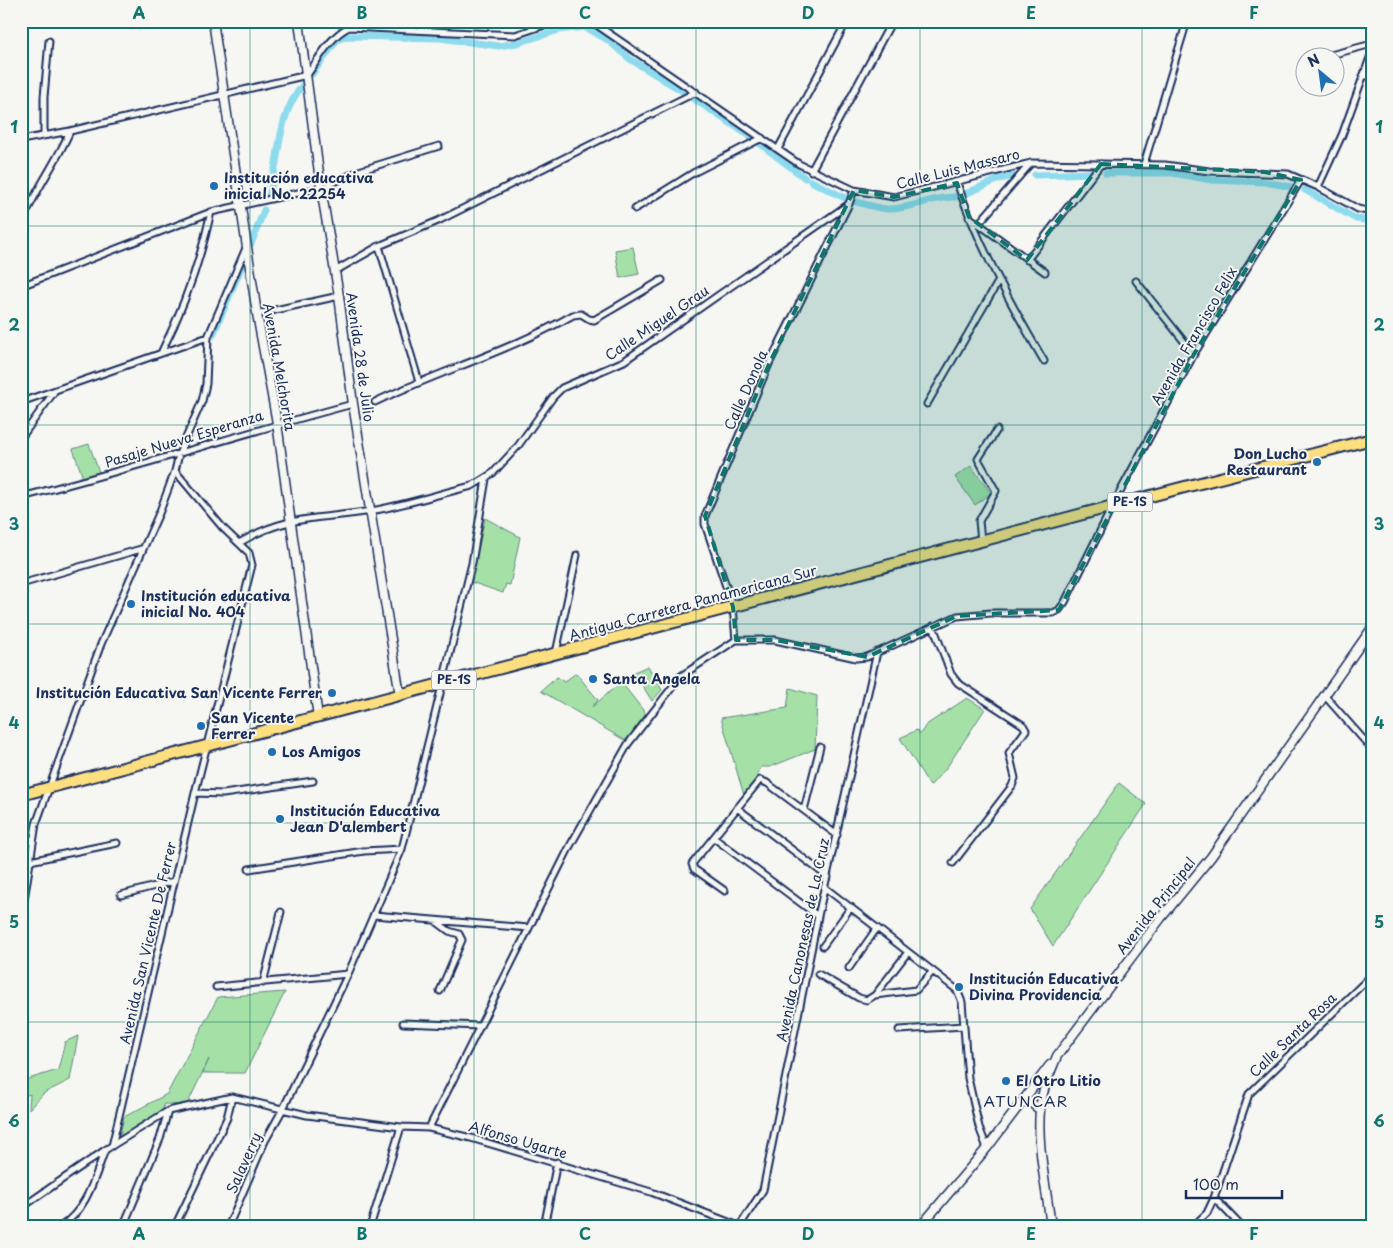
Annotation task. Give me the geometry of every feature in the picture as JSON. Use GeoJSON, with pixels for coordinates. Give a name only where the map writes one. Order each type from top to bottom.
{"type":"FeatureCollection","features":[{"type":"Feature","properties":{"kind":"highway","name":"Antigua Carretera Panamericana Sur"},"geometry":{"type":"LineString","coordinates":[[21,795],[1372,439]]}},
{"type":"Feature","properties":{"kind":"main road","name":"Avenida Melchorita"},"geometry":{"type":"LineString","coordinates":[[213,21],[240,204],[248,243],[257,314],[277,423],[318,717]]}},
{"type":"Feature","properties":{"kind":"main road","name":"Avenida 28 de Julio"},"geometry":{"type":"LineString","coordinates":[[299,21],[321,188],[339,296],[353,404],[372,511],[400,695]]}},
{"type":"Feature","properties":{"kind":"main road","name":"Avenida Principal"},"geometry":{"type":"LineString","coordinates":[[1051,1227],[1042,1155],[1040,1110],[1046,1082],[1057,1056],[1161,918],[1211,857],[1372,628]]}},
{"type":"Feature","properties":{"kind":"main road"},"geometry":{"type":"LineString","coordinates":[[920,1227],[987,1148],[1057,1056]]}},
{"type":"Feature","properties":{"kind":"main road"},"geometry":{"type":"LineString","coordinates":[[1022,1102],[1030,1102],[1040,1110]]}},
{"type":"Feature","properties":{"kind":"street"},"geometry":{"type":"LineString","coordinates":[[21,140],[307,75],[334,38],[349,27],[516,35],[558,21]]}},
{"type":"Feature","properties":{"kind":"street","name":"Calle Luis Massaro"},"geometry":{"type":"LineString","coordinates":[[592,21],[811,171],[854,190],[894,197],[1030,164],[1144,164],[1209,171],[1288,174],[1318,187],[1358,209],[1372,212]]}},
{"type":"Feature","properties":{"kind":"street"},"geometry":{"type":"LineString","coordinates":[[778,149],[847,21]]}},
{"type":"Feature","properties":{"kind":"street"},"geometry":{"type":"LineString","coordinates":[[811,171],[892,21]]}},
{"type":"Feature","properties":{"kind":"street"},"geometry":{"type":"LineString","coordinates":[[1144,164],[1187,21]]}},
{"type":"Feature","properties":{"kind":"street"},"geometry":{"type":"LineString","coordinates":[[44,135],[44,97],[49,41]]}},
{"type":"Feature","properties":{"kind":"street"},"geometry":{"type":"LineString","coordinates":[[1346,51],[1372,44]]}},
{"type":"Feature","properties":{"kind":"street"},"geometry":{"type":"LineString","coordinates":[[1318,187],[1342,135],[1372,52]]}},
{"type":"Feature","properties":{"kind":"street"},"geometry":{"type":"LineString","coordinates":[[1363,76],[1372,76]]}},
{"type":"Feature","properties":{"kind":"street"},"geometry":{"type":"LineString","coordinates":[[335,271],[379,246],[438,221],[696,92]]}},
{"type":"Feature","properties":{"kind":"street"},"geometry":{"type":"LineString","coordinates":[[21,225],[34,194],[70,130]]}},
{"type":"Feature","properties":{"kind":"street"},"geometry":{"type":"LineString","coordinates":[[635,209],[693,172],[762,138]]}},
{"type":"Feature","properties":{"kind":"street"},"geometry":{"type":"LineString","coordinates":[[21,286],[211,212],[240,204],[321,188],[359,171],[439,146]]}},
{"type":"Feature","properties":{"kind":"street"},"geometry":{"type":"LineString","coordinates":[[980,222],[1030,164]]}},
{"type":"Feature","properties":{"kind":"street"},"geometry":{"type":"LineString","coordinates":[[1027,260],[1100,164]]}},
{"type":"Feature","properties":{"kind":"street","name":"Avenida Francisco Felix"},"geometry":{"type":"LineString","coordinates":[[933,626],[957,616],[991,613],[1053,613],[1059,610],[1065,602],[1112,507],[1194,354],[1301,180]]}},
{"type":"Feature","properties":{"kind":"street"},"geometry":{"type":"LineString","coordinates":[[957,183],[969,217],[998,282],[1044,361]]}},
{"type":"Feature","properties":{"kind":"street","name":"Calle Donola"},"geometry":{"type":"LineString","coordinates":[[736,640],[733,607],[705,524],[705,516],[769,364],[849,204],[854,190]]}},
{"type":"Feature","properties":{"kind":"street","name":"Calle Miguel Grau"},"geometry":{"type":"LineString","coordinates":[[238,543],[274,525],[290,521],[372,511],[472,486],[486,479],[518,446],[553,397],[562,388],[624,361],[849,204]]}},
{"type":"Feature","properties":{"kind":"street"},"geometry":{"type":"LineString","coordinates":[[162,351],[177,321],[200,259],[211,212]]}},
{"type":"Feature","properties":{"kind":"street"},"geometry":{"type":"LineString","coordinates":[[969,217],[980,222],[1045,272]]}},
{"type":"Feature","properties":{"kind":"street"},"geometry":{"type":"LineString","coordinates":[[21,919],[36,824],[101,644],[160,512],[179,454],[202,401],[206,384],[208,337],[248,243]]}},
{"type":"Feature","properties":{"kind":"street"},"geometry":{"type":"LineString","coordinates":[[379,246],[419,382]]}},
{"type":"Feature","properties":{"kind":"street"},"geometry":{"type":"LineString","coordinates":[[375,402],[419,382],[520,342],[573,315],[581,314],[594,320],[662,280]]}},
{"type":"Feature","properties":{"kind":"street"},"geometry":{"type":"LineString","coordinates":[[1136,281],[1194,354]]}},
{"type":"Feature","properties":{"kind":"street"},"geometry":{"type":"LineString","coordinates":[[927,404],[998,282]]}},
{"type":"Feature","properties":{"kind":"street"},"geometry":{"type":"LineString","coordinates":[[257,314],[339,296]]}},
{"type":"Feature","properties":{"kind":"street"},"geometry":{"type":"LineString","coordinates":[[21,402],[162,351],[208,337]]}},
{"type":"Feature","properties":{"kind":"street"},"geometry":{"type":"LineString","coordinates":[[21,438],[55,391]]}},
{"type":"Feature","properties":{"kind":"street","name":"Pasaje Nueva Esperanza"},"geometry":{"type":"LineString","coordinates":[[21,496],[179,454],[277,423],[353,404]]}},
{"type":"Feature","properties":{"kind":"street"},"geometry":{"type":"LineString","coordinates":[[981,541],[979,521],[996,491],[978,459],[997,430]]}},
{"type":"Feature","properties":{"kind":"street"},"geometry":{"type":"LineString","coordinates":[[175,471],[238,543]]}},
{"type":"Feature","properties":{"kind":"street","name":"Salaverry"},"geometry":{"type":"LineString","coordinates":[[228,1227],[265,1141],[283,1109],[348,974],[402,849],[472,563],[486,479]]}},
{"type":"Feature","properties":{"kind":"street","name":"Avenida San Vicente De Ferrer"},"geometry":{"type":"LineString","coordinates":[[112,1146],[195,793],[252,565],[249,553],[238,543]]}},
{"type":"Feature","properties":{"kind":"street"},"geometry":{"type":"LineString","coordinates":[[21,584],[142,549]]}},
{"type":"Feature","properties":{"kind":"street"},"geometry":{"type":"LineString","coordinates":[[556,654],[577,555]]}},
{"type":"Feature","properties":{"kind":"street"},"geometry":{"type":"LineString","coordinates":[[429,1128],[570,846],[628,744],[681,676],[736,640],[775,640],[856,658],[867,657],[933,626],[951,674],[958,683],[1023,726],[1026,730],[1009,753],[1014,782],[952,863]]}},
{"type":"Feature","properties":{"kind":"street","name":"Avenida Canonesas de La Cruz"},"geometry":{"type":"LineString","coordinates":[[739,1227],[762,1190],[824,887],[828,877],[877,652]]}},
{"type":"Feature","properties":{"kind":"street"},"geometry":{"type":"LineString","coordinates":[[1325,696],[1372,749]]}},
{"type":"Feature","properties":{"kind":"street"},"geometry":{"type":"LineString","coordinates":[[804,810],[820,747]]}},
{"type":"Feature","properties":{"kind":"street"},"geometry":{"type":"LineString","coordinates":[[725,891],[692,866],[757,782],[762,780],[837,836]]}},
{"type":"Feature","properties":{"kind":"street"},"geometry":{"type":"LineString","coordinates":[[195,793],[223,794],[313,781]]}},
{"type":"Feature","properties":{"kind":"street"},"geometry":{"type":"LineString","coordinates":[[737,808],[828,877]]}},
{"type":"Feature","properties":{"kind":"street"},"geometry":{"type":"LineString","coordinates":[[714,838],[818,916]]}},
{"type":"Feature","properties":{"kind":"street"},"geometry":{"type":"LineString","coordinates":[[21,846],[33,839]]}},
{"type":"Feature","properties":{"kind":"street"},"geometry":{"type":"LineString","coordinates":[[30,861],[117,842]]}},
{"type":"Feature","properties":{"kind":"street"},"geometry":{"type":"LineString","coordinates":[[249,869],[364,851],[402,849]]}},
{"type":"Feature","properties":{"kind":"street"},"geometry":{"type":"LineString","coordinates":[[121,895],[174,881]]}},
{"type":"Feature","properties":{"kind":"street"},"geometry":{"type":"LineString","coordinates":[[824,887],[957,990],[961,996],[972,1096],[979,1128],[987,1148]]}},
{"type":"Feature","properties":{"kind":"street"},"geometry":{"type":"LineString","coordinates":[[824,946],[851,908]]}},
{"type":"Feature","properties":{"kind":"street"},"geometry":{"type":"LineString","coordinates":[[263,983],[281,912]]}},
{"type":"Feature","properties":{"kind":"street"},"geometry":{"type":"LineString","coordinates":[[374,916],[529,928]]}},
{"type":"Feature","properties":{"kind":"street"},"geometry":{"type":"LineString","coordinates":[[437,922],[449,931],[459,934],[462,940],[440,990]]}},
{"type":"Feature","properties":{"kind":"street"},"geometry":{"type":"LineString","coordinates":[[848,968],[877,928]]}},
{"type":"Feature","properties":{"kind":"street"},"geometry":{"type":"LineString","coordinates":[[875,995],[908,952]]}},
{"type":"Feature","properties":{"kind":"street"},"geometry":{"type":"LineString","coordinates":[[818,974],[864,1000],[875,995],[916,990],[933,971]]}},
{"type":"Feature","properties":{"kind":"street"},"geometry":{"type":"LineString","coordinates":[[216,987],[348,974]]}},
{"type":"Feature","properties":{"kind":"street","name":"Calle Santa Rosa"},"geometry":{"type":"LineString","coordinates":[[1192,1227],[1207,1213],[1214,1198],[1249,1094],[1372,975]]}},
{"type":"Feature","properties":{"kind":"street"},"geometry":{"type":"LineString","coordinates":[[402,1023],[480,1026]]}},
{"type":"Feature","properties":{"kind":"street"},"geometry":{"type":"LineString","coordinates":[[899,1030],[964,1026]]}},
{"type":"Feature","properties":{"kind":"street"},"geometry":{"type":"LineString","coordinates":[[21,1208],[112,1146],[168,1111],[232,1097],[223,1126],[175,1226]]}},
{"type":"Feature","properties":{"kind":"street","name":"Alfonso Ugarte"},"geometry":{"type":"LineString","coordinates":[[232,1097],[307,1115],[400,1127],[429,1128],[557,1162],[651,1192],[739,1227]]}},
{"type":"Feature","properties":{"kind":"street"},"geometry":{"type":"LineString","coordinates":[[124,1227],[160,1139],[168,1111]]}},
{"type":"Feature","properties":{"kind":"street"},"geometry":{"type":"LineString","coordinates":[[370,1227],[400,1127]]}},
{"type":"Feature","properties":{"kind":"street"},"geometry":{"type":"LineString","coordinates":[[60,1227],[76,1216],[82,1206],[106,1150]]}},
{"type":"Feature","properties":{"kind":"street"},"geometry":{"type":"LineString","coordinates":[[544,1227],[557,1162]]}},
{"type":"Feature","properties":{"kind":"street"},"geometry":{"type":"LineString","coordinates":[[1214,1198],[1242,1227]]}},
{"type":"Feature","properties":{"kind":"highlighted area"},"geometry":{"type":"Polygon","coordinates":[[[1101,164],[1265,172],[1301,180],[1194,354],[1059,610],[957,616],[867,657],[775,640],[736,640],[733,607],[705,516],[769,364],[854,190],[894,197],[957,183],[969,217],[1027,260],[1101,164]]]}},
{"type":"Feature","properties":{"kind":"green space"},"geometry":{"type":"Polygon","coordinates":[[[633,247],[639,274],[620,278],[615,250],[633,247]]]}},
{"type":"Feature","properties":{"kind":"green space"},"geometry":{"type":"Polygon","coordinates":[[[89,444],[100,475],[84,481],[73,449],[89,444]]]}},
{"type":"Feature","properties":{"kind":"green space"},"geometry":{"type":"Polygon","coordinates":[[[971,466],[991,493],[975,505],[955,477],[971,466]]]}},
{"type":"Feature","properties":{"kind":"green space"},"geometry":{"type":"Polygon","coordinates":[[[485,518],[520,537],[510,585],[506,584],[503,593],[471,582],[485,518]]]}},
{"type":"Feature","properties":{"kind":"green space"},"geometry":{"type":"Polygon","coordinates":[[[648,666],[662,690],[652,701],[634,672],[648,666]]]}},
{"type":"Feature","properties":{"kind":"green space"},"geometry":{"type":"Polygon","coordinates":[[[576,673],[598,700],[592,707],[621,682],[646,714],[626,741],[541,691],[557,677],[564,682],[576,673]]]}},
{"type":"Feature","properties":{"kind":"green space"},"geometry":{"type":"Polygon","coordinates":[[[790,688],[817,696],[815,749],[770,767],[761,767],[746,802],[721,718],[787,708],[790,688]]]}},
{"type":"Feature","properties":{"kind":"green space"},"geometry":{"type":"Polygon","coordinates":[[[967,698],[985,709],[947,767],[930,786],[900,738],[917,730],[920,734],[926,725],[967,698]]]}},
{"type":"Feature","properties":{"kind":"green space"},"geometry":{"type":"Polygon","coordinates":[[[1119,783],[1146,804],[1053,946],[1030,909],[1119,783]]]}},
{"type":"Feature","properties":{"kind":"green space"},"geometry":{"type":"Polygon","coordinates":[[[285,992],[245,1073],[203,1073],[209,1059],[187,1105],[164,1104],[161,1117],[118,1143],[124,1117],[167,1094],[218,997],[285,992]]]}},
{"type":"Feature","properties":{"kind":"green space"},"geometry":{"type":"Polygon","coordinates":[[[78,1036],[70,1080],[44,1093],[29,1109],[30,1094],[23,1096],[25,1080],[58,1070],[65,1042],[78,1036]]]}},
{"type":"Feature","properties":{"kind":"waterway"},"geometry":{"type":"LineString","coordinates":[[312,74],[337,40],[346,36],[440,38],[499,46],[517,43],[559,30],[584,27],[608,40],[630,59],[684,92]]}},
{"type":"Feature","properties":{"kind":"waterway"},"geometry":{"type":"LineString","coordinates":[[269,196],[283,124],[294,97],[303,85]]}},
{"type":"Feature","properties":{"kind":"waterway"},"geometry":{"type":"LineString","coordinates":[[691,97],[750,136]]}},
{"type":"Feature","properties":{"kind":"waterway"},"geometry":{"type":"LineString","coordinates":[[759,143],[805,178]]}},
{"type":"Feature","properties":{"kind":"waterway"},"geometry":{"type":"LineString","coordinates":[[1035,175],[1093,173]]}},
{"type":"Feature","properties":{"kind":"waterway"},"geometry":{"type":"LineString","coordinates":[[1106,173],[1173,173],[1212,180],[1265,182],[1292,187]]}},
{"type":"Feature","properties":{"kind":"waterway"},"geometry":{"type":"LineString","coordinates":[[965,194],[999,179],[1013,176]]}},
{"type":"Feature","properties":{"kind":"waterway"},"geometry":{"type":"LineString","coordinates":[[811,181],[847,199]]}},
{"type":"Feature","properties":{"kind":"waterway"},"geometry":{"type":"LineString","coordinates":[[1305,190],[1356,219],[1372,221]]}},
{"type":"Feature","properties":{"kind":"waterway"},"geometry":{"type":"LineString","coordinates":[[853,201],[879,208],[896,209],[947,197],[956,197]]}},
{"type":"Feature","properties":{"kind":"waterway"},"geometry":{"type":"LineString","coordinates":[[251,244],[264,210]]}},
{"type":"Feature","properties":{"kind":"waterway"},"geometry":{"type":"LineString","coordinates":[[213,335],[244,261]]}},
{"type":"Feature","properties":{"kind":"place","name":"Institución educativa inicial No. 22254"},"geometry":{"type":"Point","coordinates":[214,186]}},
{"type":"Feature","properties":{"kind":"place","name":"Don Lucho Restaurant"},"geometry":{"type":"Point","coordinates":[1317,462]}},
{"type":"Feature","properties":{"kind":"place","name":"Institución educativa inicial No. 404"},"geometry":{"type":"Point","coordinates":[131,604]}},
{"type":"Feature","properties":{"kind":"place","name":"Santa Angela"},"geometry":{"type":"Point","coordinates":[593,679]}},
{"type":"Feature","properties":{"kind":"place","name":"Institución Educativa San Vicente Ferrer"},"geometry":{"type":"Point","coordinates":[332,693]}},
{"type":"Feature","properties":{"kind":"place","name":"San Vicente Ferrer"},"geometry":{"type":"Point","coordinates":[201,726]}},
{"type":"Feature","properties":{"kind":"place","name":"Los Amigos"},"geometry":{"type":"Point","coordinates":[272,752]}},
{"type":"Feature","properties":{"kind":"place","name":"Institución Educativa Jean D'alembert"},"geometry":{"type":"Point","coordinates":[280,819]}},
{"type":"Feature","properties":{"kind":"place","name":"Institución Educativa Divina Providencia"},"geometry":{"type":"Point","coordinates":[959,987]}},
{"type":"Feature","properties":{"kind":"place","name":"El Otro Litio"},"geometry":{"type":"Point","coordinates":[1006,1081]}},
{"type":"Feature","properties":{"kind":"district","name":"ATUNCAR"},"geometry":{"type":"Point","coordinates":[1026,1102]}}]}
